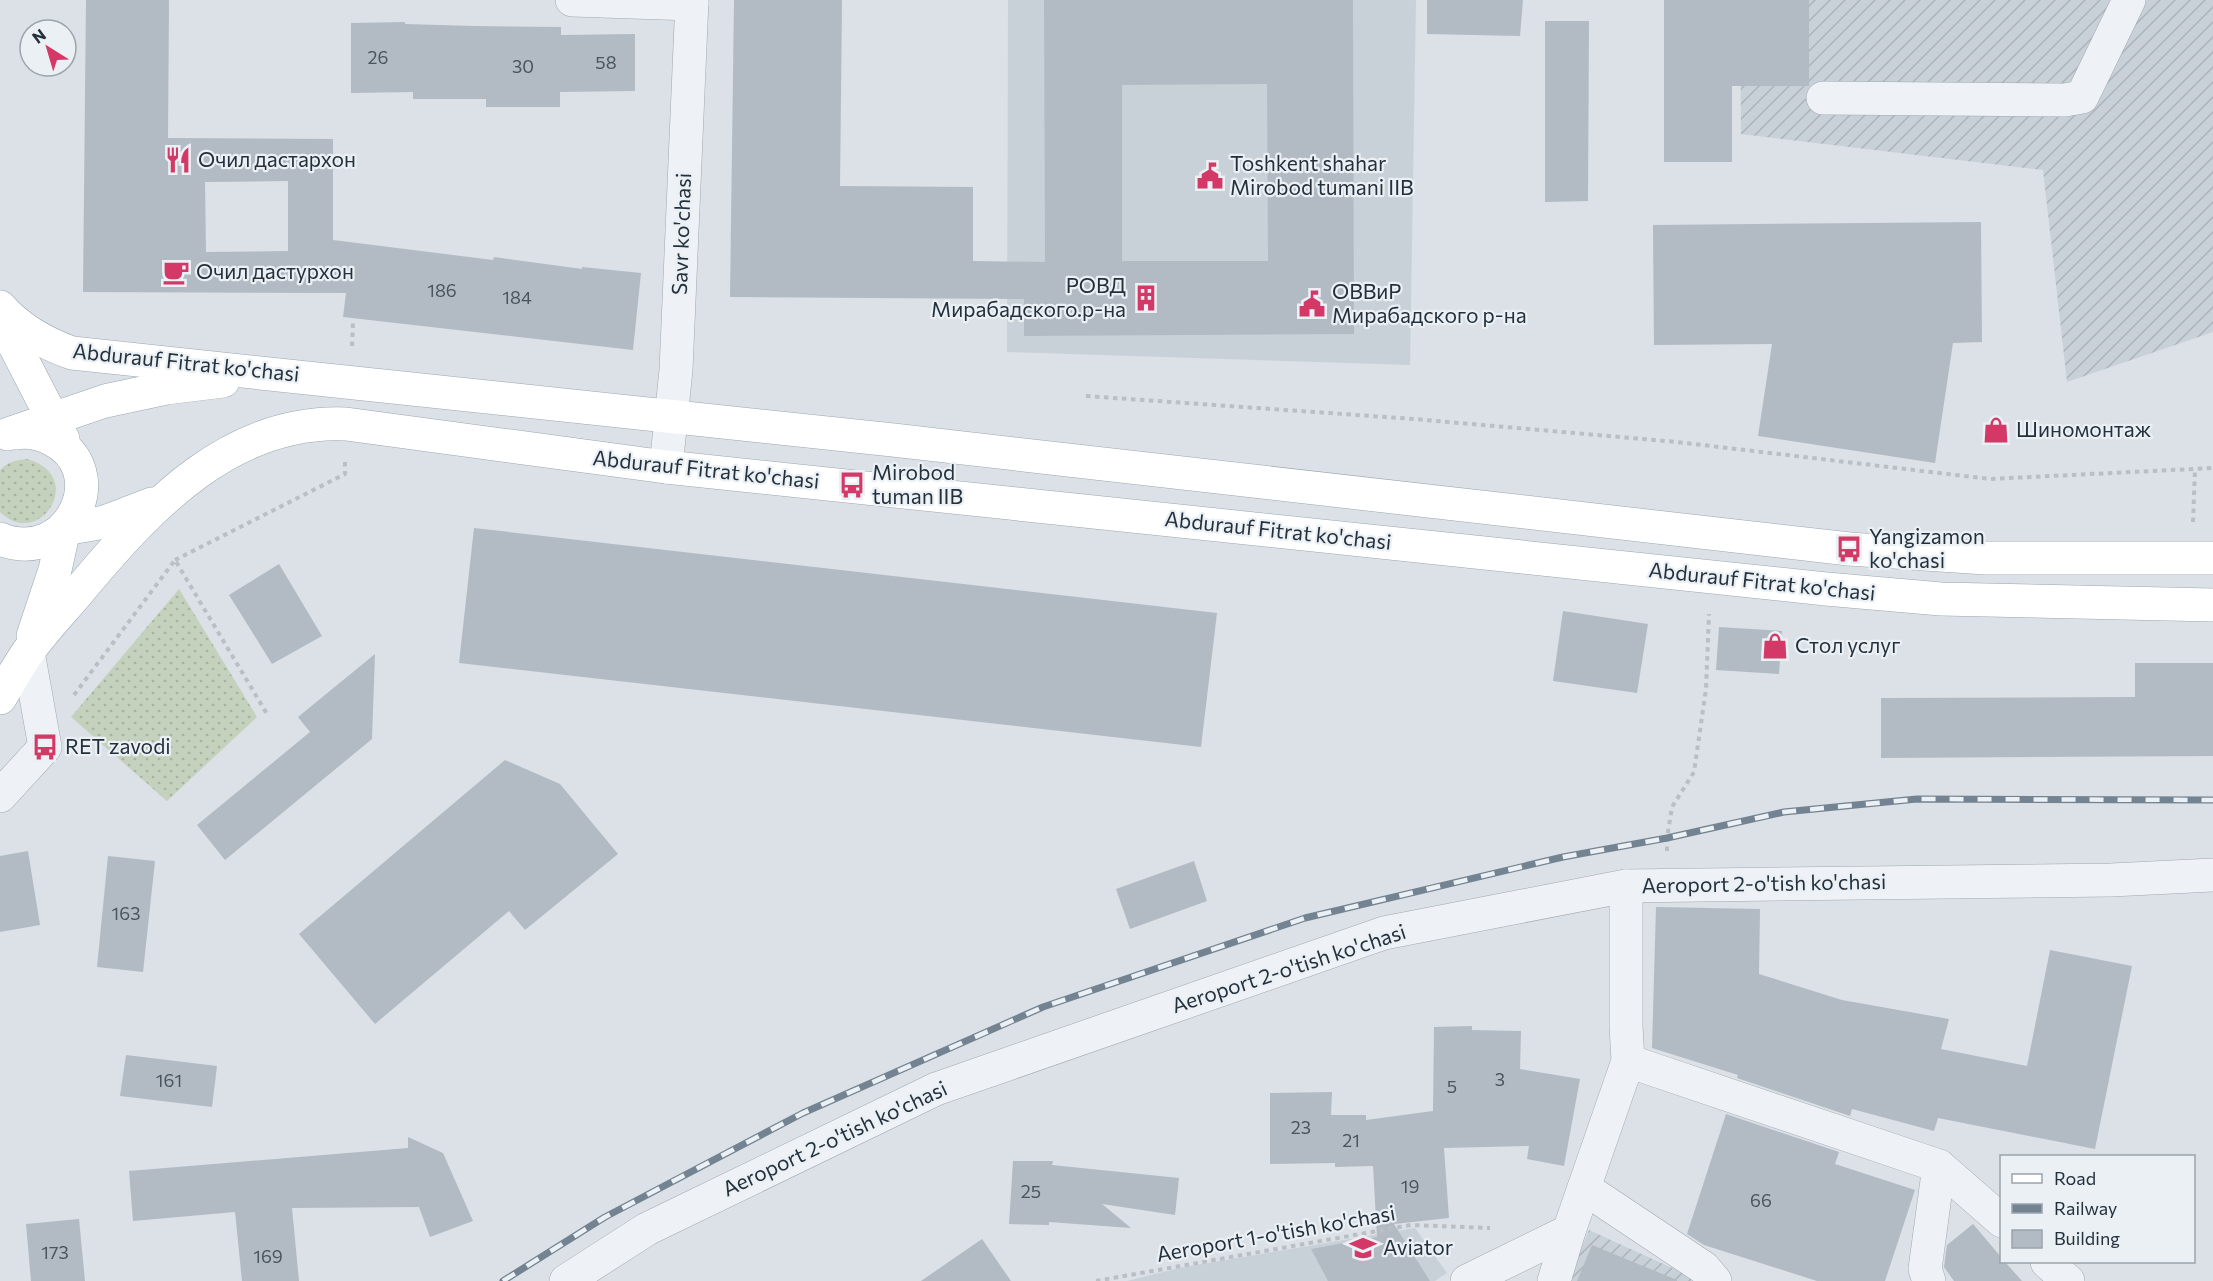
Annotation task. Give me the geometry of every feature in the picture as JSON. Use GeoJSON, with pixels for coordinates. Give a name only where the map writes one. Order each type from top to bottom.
{"type":"FeatureCollection","features":[{"type":"Feature","properties":{"kind":"main road","name":"Abdurauf Fitrat ko'chasi"},"geometry":{"type":"LineString","coordinates":[[0,307],[24,329],[47,344],[72,353],[893,440],[1849,549],[1986,558],[2213,558]]}},
{"type":"Feature","properties":{"kind":"main road"},"geometry":{"type":"LineString","coordinates":[[0,316],[78,468],[81,484],[80,500],[75,516],[51,539],[34,544],[18,544],[0,539]]}},
{"type":"Feature","properties":{"kind":"main road","name":"Abdurauf Fitrat ko'chasi"},"geometry":{"type":"LineString","coordinates":[[4,436],[105,401],[166,388],[229,381],[292,379],[351,381]]}},
{"type":"Feature","properties":{"kind":"main road","name":"Abdurauf Fitrat ko'chasi"},"geometry":{"type":"LineString","coordinates":[[164,499],[203,467],[248,444],[326,423],[346,424],[666,467],[1709,577],[1941,599],[2213,605]]}},
{"type":"Feature","properties":{"kind":"main road"},"geometry":{"type":"LineString","coordinates":[[4,436],[25,432],[42,435],[58,442],[70,454]]}},
{"type":"Feature","properties":{"kind":"main road"},"geometry":{"type":"LineString","coordinates":[[64,529],[105,522],[164,499]]}},
{"type":"Feature","properties":{"kind":"main road"},"geometry":{"type":"LineString","coordinates":[[0,699],[28,652],[114,549],[164,499]]}},
{"type":"Feature","properties":{"kind":"main road"},"geometry":{"type":"LineString","coordinates":[[28,652],[55,570],[64,529]]}},
{"type":"Feature","properties":{"kind":"street"},"geometry":{"type":"LineString","coordinates":[[572,0],[692,2]]}},
{"type":"Feature","properties":{"kind":"street"},"geometry":{"type":"LineString","coordinates":[[1823,98],[2065,100],[2082,97],[2129,0]]}},
{"type":"Feature","properties":{"kind":"street","name":"Savr ko'chasi"},"geometry":{"type":"LineString","coordinates":[[666,467],[676,370],[692,2]]}},
{"type":"Feature","properties":{"kind":"street"},"geometry":{"type":"LineString","coordinates":[[0,796],[45,747],[28,652]]}},
{"type":"Feature","properties":{"kind":"street","name":"Aeroport 2-o'tish ko'chasi"},"geometry":{"type":"LineString","coordinates":[[566,1281],[647,1229],[936,1089],[1384,933],[1626,886],[2111,880],[2213,875]]}},
{"type":"Feature","properties":{"kind":"street"},"geometry":{"type":"LineString","coordinates":[[1554,1281],[1628,1061],[1626,886]]}},
{"type":"Feature","properties":{"kind":"street"},"geometry":{"type":"LineString","coordinates":[[1628,1061],[1939,1166],[2000,1220]]}},
{"type":"Feature","properties":{"kind":"street"},"geometry":{"type":"LineString","coordinates":[[1929,1281],[1925,1269],[1939,1166]]}},
{"type":"Feature","properties":{"kind":"street"},"geometry":{"type":"LineString","coordinates":[[1584,1188],[1704,1268],[1715,1281]]}},
{"type":"Feature","properties":{"kind":"street"},"geometry":{"type":"LineString","coordinates":[[1467,1281],[1569,1231]]}},
{"type":"Feature","properties":{"kind":"street"},"geometry":{"type":"LineString","coordinates":[[2048,1263],[2068,1281]]}},
{"type":"Feature","properties":{"kind":"path"},"geometry":{"type":"LineString","coordinates":[[1086,396],[1414,419],[1677,442],[1990,479],[2213,468]]}},
{"type":"Feature","properties":{"kind":"path"},"geometry":{"type":"LineString","coordinates":[[2193,523],[2195,469]]}},
{"type":"Feature","properties":{"kind":"path"},"geometry":{"type":"LineString","coordinates":[[68,704],[175,560],[345,474]]}},
{"type":"Feature","properties":{"kind":"path"},"geometry":{"type":"LineString","coordinates":[[175,560],[267,714]]}},
{"type":"Feature","properties":{"kind":"path"},"geometry":{"type":"LineString","coordinates":[[1667,885],[1666,838],[1672,807],[1694,772],[1706,689],[1709,577]]}},
{"type":"Feature","properties":{"kind":"path","name":"Aeroport 1-o'tish ko'chasi"},"geometry":{"type":"LineString","coordinates":[[1096,1281],[1411,1225],[1501,1228]]}},
{"type":"Feature","properties":{"kind":"shaded area","name":"Toshkent shahar Mirobod tumani IIB"},"geometry":{"type":"Polygon","coordinates":[[[1008,0],[1416,0],[1410,365],[1007,352],[1008,0]]]}},
{"type":"Feature","properties":{"kind":"shaded area"},"geometry":{"type":"Polygon","coordinates":[[[1740,0],[2213,0],[2213,332],[2067,382],[2043,170],[1741,134],[1740,0]]]}},
{"type":"Feature","properties":{"kind":"shaded area","name":"Aviator"},"geometry":{"type":"Polygon","coordinates":[[[1415,1228],[1447,1273],[1435,1281],[1127,1281],[1179,1268],[1415,1228]]]}},
{"type":"Feature","properties":{"kind":"shaded area"},"geometry":{"type":"Polygon","coordinates":[[[1589,1230],[1692,1277],[1691,1281],[1568,1281],[1589,1230]]]}},
{"type":"Feature","properties":{"kind":"green space"},"geometry":{"type":"Polygon","coordinates":[[[27,459],[45,468],[54,480],[56,494],[51,506],[42,517],[29,523],[15,522],[0,512],[0,470],[12,462],[27,459]]]}},
{"type":"Feature","properties":{"kind":"green space"},"geometry":{"type":"Polygon","coordinates":[[[179,589],[257,717],[167,801],[71,717],[179,589]]]}},
{"type":"Feature","properties":{"kind":"building"},"geometry":{"type":"Polygon","coordinates":[[[86,0],[169,0],[168,138],[333,139],[333,240],[493,260],[494,257],[582,269],[582,267],[641,273],[633,350],[343,317],[346,293],[83,292],[86,0]],[[288,181],[205,182],[206,252],[288,251],[288,181]]]}},
{"type":"Feature","properties":{"kind":"building"},"geometry":{"type":"Polygon","coordinates":[[[734,0],[842,0],[840,186],[973,187],[973,261],[1045,262],[1044,0],[1353,0],[1354,334],[1024,336],[1024,299],[730,297],[734,0]],[[1267,84],[1122,85],[1122,261],[1268,261],[1267,84]]]}},
{"type":"Feature","properties":{"kind":"building"},"geometry":{"type":"Polygon","coordinates":[[[1427,0],[1523,0],[1520,36],[1427,34],[1427,0]]]}},
{"type":"Feature","properties":{"kind":"building"},"geometry":{"type":"Polygon","coordinates":[[[1664,0],[1809,0],[1809,86],[1732,86],[1732,162],[1664,162],[1664,0]]]}},
{"type":"Feature","properties":{"kind":"building"},"geometry":{"type":"Polygon","coordinates":[[[1545,21],[1589,21],[1588,201],[1545,202],[1545,21]]]}},
{"type":"Feature","properties":{"kind":"building"},"geometry":{"type":"Polygon","coordinates":[[[405,22],[405,24],[561,27],[561,35],[635,34],[635,91],[560,92],[560,107],[486,107],[486,99],[413,99],[413,92],[351,93],[351,23],[405,22]]]}},
{"type":"Feature","properties":{"kind":"building"},"geometry":{"type":"Polygon","coordinates":[[[1981,222],[1982,342],[1953,343],[1935,463],[1758,436],[1772,344],[1654,345],[1653,225],[1981,222]]]}},
{"type":"Feature","properties":{"kind":"building"},"geometry":{"type":"Polygon","coordinates":[[[474,528],[1217,613],[1201,747],[459,663],[474,528]]]}},
{"type":"Feature","properties":{"kind":"building"},"geometry":{"type":"Polygon","coordinates":[[[279,564],[322,636],[272,664],[229,595],[279,564]]]}},
{"type":"Feature","properties":{"kind":"building"},"geometry":{"type":"Polygon","coordinates":[[[1563,611],[1648,624],[1637,693],[1553,681],[1563,611]]]}},
{"type":"Feature","properties":{"kind":"building"},"geometry":{"type":"Polygon","coordinates":[[[1719,627],[1782,631],[1779,674],[1716,670],[1719,627]]]}},
{"type":"Feature","properties":{"kind":"building"},"geometry":{"type":"Polygon","coordinates":[[[375,654],[372,739],[225,860],[197,825],[310,732],[298,717],[375,654]]]}},
{"type":"Feature","properties":{"kind":"building"},"geometry":{"type":"Polygon","coordinates":[[[2135,663],[2213,663],[2213,756],[1881,758],[1881,698],[2135,697],[2135,663]]]}},
{"type":"Feature","properties":{"kind":"building"},"geometry":{"type":"Polygon","coordinates":[[[505,760],[560,784],[618,854],[525,930],[509,911],[375,1024],[299,934],[505,760]]]}},
{"type":"Feature","properties":{"kind":"building"},"geometry":{"type":"Polygon","coordinates":[[[28,851],[40,925],[0,932],[0,856],[28,851]]]}},
{"type":"Feature","properties":{"kind":"building"},"geometry":{"type":"Polygon","coordinates":[[[108,856],[155,861],[143,972],[97,967],[108,856]]]}},
{"type":"Feature","properties":{"kind":"building"},"geometry":{"type":"Polygon","coordinates":[[[1194,861],[1207,901],[1130,929],[1116,889],[1194,861]]]}},
{"type":"Feature","properties":{"kind":"building"},"geometry":{"type":"Polygon","coordinates":[[[1656,907],[1760,909],[1759,974],[1842,1000],[1949,1019],[1941,1049],[2027,1066],[2050,950],[2132,966],[2095,1149],[1938,1118],[1934,1131],[1852,1109],[1850,1116],[1737,1078],[1738,1075],[1652,1048],[1656,907]]]}},
{"type":"Feature","properties":{"kind":"building"},"geometry":{"type":"Polygon","coordinates":[[[1472,1026],[1472,1030],[1521,1031],[1520,1069],[1580,1079],[1564,1166],[1527,1159],[1529,1146],[1444,1148],[1449,1218],[1394,1224],[1430,1281],[1328,1281],[1311,1249],[1377,1237],[1373,1166],[1335,1167],[1335,1163],[1270,1164],[1270,1093],[1332,1092],[1331,1115],[1366,1115],[1366,1120],[1433,1111],[1434,1027],[1472,1026]]]}},
{"type":"Feature","properties":{"kind":"building"},"geometry":{"type":"Polygon","coordinates":[[[126,1055],[217,1066],[212,1107],[120,1096],[126,1055]]]}},
{"type":"Feature","properties":{"kind":"building"},"geometry":{"type":"Polygon","coordinates":[[[1726,1114],[1839,1152],[1835,1164],[1915,1190],[1885,1281],[1817,1281],[1704,1245],[1687,1234],[1726,1114]]]}},
{"type":"Feature","properties":{"kind":"building"},"geometry":{"type":"Polygon","coordinates":[[[408,1137],[443,1153],[473,1221],[430,1237],[419,1207],[292,1208],[299,1281],[242,1281],[235,1212],[133,1221],[129,1171],[408,1148],[408,1137]]]}},
{"type":"Feature","properties":{"kind":"building"},"geometry":{"type":"Polygon","coordinates":[[[1013,1161],[1053,1161],[1052,1165],[1179,1178],[1175,1215],[1102,1204],[1131,1228],[1049,1222],[1049,1225],[1009,1224],[1013,1161]]]}},
{"type":"Feature","properties":{"kind":"building"},"geometry":{"type":"Polygon","coordinates":[[[79,1219],[85,1281],[31,1281],[26,1224],[79,1219]]]}},
{"type":"Feature","properties":{"kind":"building"},"geometry":{"type":"Polygon","coordinates":[[[1973,1224],[2000,1256],[2000,1263],[2006,1263],[2022,1281],[1954,1281],[1944,1267],[1947,1245],[1973,1224]]]}},
{"type":"Feature","properties":{"kind":"building"},"geometry":{"type":"Polygon","coordinates":[[[982,1239],[1011,1281],[921,1281],[982,1239]]]}},
{"type":"Feature","properties":{"kind":"building"},"geometry":{"type":"Polygon","coordinates":[[[1592,1245],[1677,1280],[1677,1281],[1577,1281],[1592,1245]]]}},
{"type":"Feature","properties":{"kind":"railway"},"geometry":{"type":"LineString","coordinates":[[503,1281],[605,1217],[803,1113],[1043,1007],[1305,918],[1563,857],[1667,838],[1784,812],[1917,799],[2213,800]]}},
{"type":"Feature","properties":{"kind":"place","name":"Очил дастархон"},"geometry":{"type":"Point","coordinates":[178,160]}},
{"type":"Feature","properties":{"kind":"place","name":"Toshkent shahar Mirobod tumani IIB"},"geometry":{"type":"Point","coordinates":[1210,176]}},
{"type":"Feature","properties":{"kind":"place","name":"Очил дастурхон"},"geometry":{"type":"Point","coordinates":[176,272]}},
{"type":"Feature","properties":{"kind":"place","name":"РОВД Мирабадского.р-на"},"geometry":{"type":"Point","coordinates":[1146,298]}},
{"type":"Feature","properties":{"kind":"place","name":"ОВВиР Мирабадского р-на"},"geometry":{"type":"Point","coordinates":[1312,304]}},
{"type":"Feature","properties":{"kind":"place","name":"Шиномонтаж"},"geometry":{"type":"Point","coordinates":[1996,430]}},
{"type":"Feature","properties":{"kind":"place","name":"Mirobod tuman IIB"},"geometry":{"type":"Point","coordinates":[852,485]}},
{"type":"Feature","properties":{"kind":"place","name":"Yangizamon ko'chasi"},"geometry":{"type":"Point","coordinates":[1849,549]}},
{"type":"Feature","properties":{"kind":"place","name":"Стол услуг"},"geometry":{"type":"Point","coordinates":[1775,646]}},
{"type":"Feature","properties":{"kind":"place","name":"RET zavodi"},"geometry":{"type":"Point","coordinates":[45,747]}},
{"type":"Feature","properties":{"kind":"place","name":"Aviator"},"geometry":{"type":"Point","coordinates":[1363,1248]}}]}
